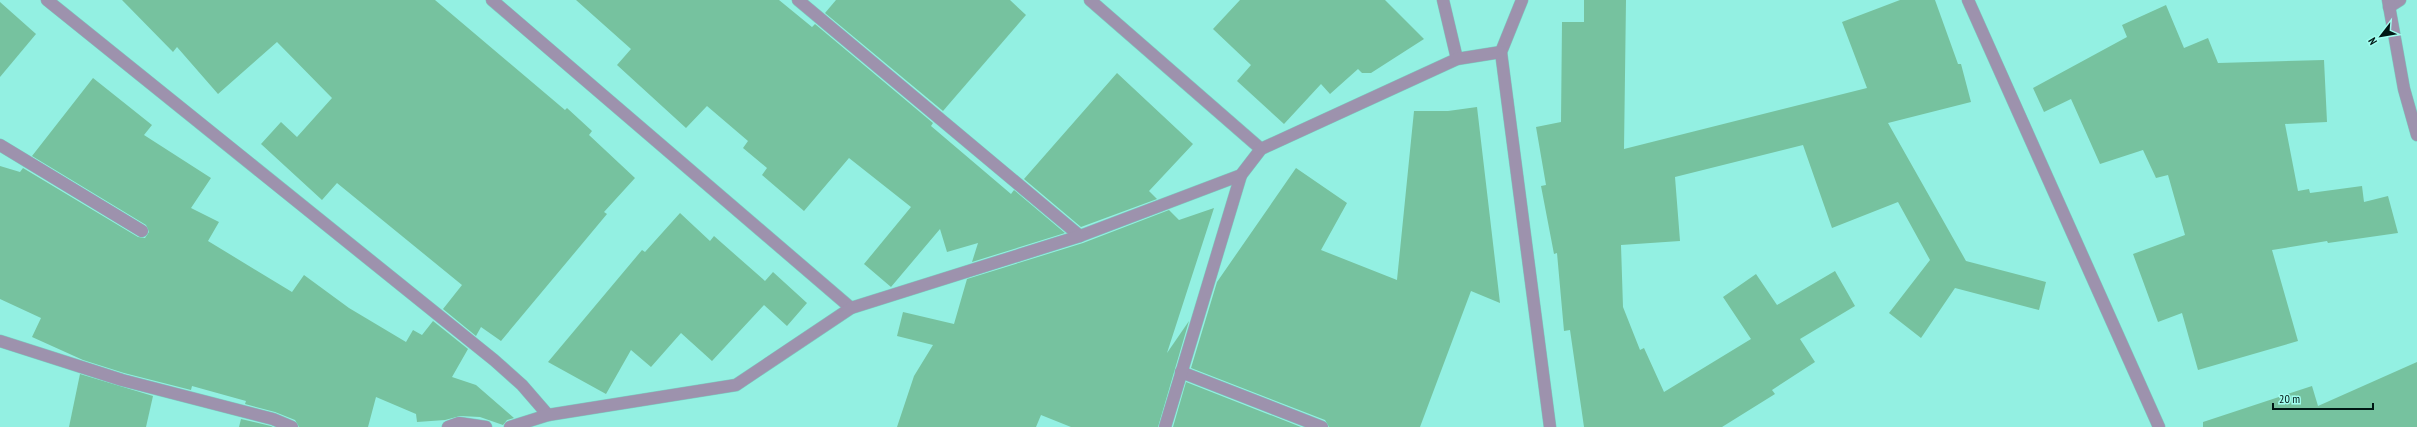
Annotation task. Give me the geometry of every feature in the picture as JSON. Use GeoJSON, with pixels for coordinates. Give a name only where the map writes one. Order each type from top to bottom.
{"type":"FeatureCollection","features":[{"type":"Feature","properties":{"kind":"street"},"geometry":{"type":"LineString","coordinates":[[47,0],[494,360],[522,385],[548,415]]}},
{"type":"Feature","properties":{"kind":"street"},"geometry":{"type":"LineString","coordinates":[[492,0],[851,308]]}},
{"type":"Feature","properties":{"kind":"street"},"geometry":{"type":"LineString","coordinates":[[798,0],[1080,236]]}},
{"type":"Feature","properties":{"kind":"street"},"geometry":{"type":"LineString","coordinates":[[1090,0],[1261,149]]}},
{"type":"Feature","properties":{"kind":"street"},"geometry":{"type":"LineString","coordinates":[[1443,0],[1457,59]]}},
{"type":"Feature","properties":{"kind":"street"},"geometry":{"type":"LineString","coordinates":[[1522,0],[1501,52],[1550,427]]}},
{"type":"Feature","properties":{"kind":"street"},"geometry":{"type":"LineString","coordinates":[[1968,0],[2159,427]]}},
{"type":"Feature","properties":{"kind":"street"},"geometry":{"type":"LineString","coordinates":[[2400,0],[2389,3],[2404,89],[2417,135]]}},
{"type":"Feature","properties":{"kind":"street"},"geometry":{"type":"LineString","coordinates":[[1165,427],[1241,175],[1261,149],[1457,59],[1501,52]]}},
{"type":"Feature","properties":{"kind":"street"},"geometry":{"type":"LineString","coordinates":[[0,145],[142,232]]}},
{"type":"Feature","properties":{"kind":"street"},"geometry":{"type":"LineString","coordinates":[[510,427],[548,415],[736,385],[851,308],[1080,236],[1241,175]]}},
{"type":"Feature","properties":{"kind":"street"},"geometry":{"type":"LineString","coordinates":[[0,341],[122,380],[273,419],[292,427]]}},
{"type":"Feature","properties":{"kind":"street"},"geometry":{"type":"LineString","coordinates":[[1181,372],[1322,427]]}},
{"type":"Feature","properties":{"kind":"street"},"geometry":{"type":"LineString","coordinates":[[448,427],[459,423],[486,427]]}},
{"type":"Feature","properties":{"kind":"building"},"geometry":{"type":"Polygon","coordinates":[[[122,0],[435,0],[565,110],[567,108],[592,131],[589,135],[635,178],[604,212],[607,214],[501,341],[481,327],[476,336],[443,309],[462,285],[337,183],[322,200],[261,144],[281,122],[297,137],[332,98],[277,42],[218,94],[177,47],[173,52],[122,0]]]}},
{"type":"Feature","properties":{"kind":"building"},"geometry":{"type":"Polygon","coordinates":[[[576,0],[779,0],[812,27],[815,24],[933,123],[931,126],[1011,194],[1014,190],[1065,233],[972,262],[978,243],[947,252],[940,229],[891,287],[864,264],[911,207],[849,158],[804,211],[762,175],[767,168],[743,148],[748,141],[707,106],[686,128],[617,65],[631,49],[576,0]]]}},
{"type":"Feature","properties":{"kind":"building"},"geometry":{"type":"Polygon","coordinates":[[[836,0],[1010,0],[1026,15],[943,111],[825,13],[836,0]]]}},
{"type":"Feature","properties":{"kind":"building"},"geometry":{"type":"Polygon","coordinates":[[[1240,0],[1385,0],[1424,39],[1371,73],[1362,73],[1358,69],[1330,94],[1321,84],[1284,124],[1237,81],[1251,65],[1213,29],[1240,0]]]}},
{"type":"Feature","properties":{"kind":"building"},"geometry":{"type":"Polygon","coordinates":[[[1584,0],[1626,0],[1624,149],[1867,88],[1842,22],[1900,0],[1935,0],[1958,64],[1961,64],[1971,102],[1888,123],[1966,261],[2046,282],[2039,310],[1955,288],[1921,338],[1889,313],[1930,260],[1898,202],[1832,228],[1803,145],[1675,177],[1680,241],[1621,245],[1623,307],[1640,350],[1644,348],[1664,392],[1751,339],[1723,297],[1756,274],[1777,305],[1835,271],[1855,306],[1800,339],[1815,362],[1772,390],[1775,394],[1722,427],[1584,427],[1570,330],[1564,331],[1557,253],[1554,254],[1541,186],[1546,185],[1536,127],[1561,122],[1562,22],[1584,22],[1584,0]]]}},
{"type":"Feature","properties":{"kind":"building"},"geometry":{"type":"Polygon","coordinates":[[[0,2],[36,34],[0,77],[0,2]]]}},
{"type":"Feature","properties":{"kind":"building"},"geometry":{"type":"Polygon","coordinates":[[[2166,5],[2184,48],[2208,38],[2218,63],[2324,60],[2327,122],[2285,124],[2298,191],[2309,189],[2310,193],[2362,186],[2364,202],[2388,196],[2398,233],[2328,243],[2327,241],[2272,250],[2298,341],[2198,370],[2182,313],[2158,322],[2133,254],[2185,235],[2168,175],[2156,178],[2143,150],[2100,164],[2071,99],[2044,112],[2033,88],[2127,37],[2122,25],[2166,5]]]}},
{"type":"Feature","properties":{"kind":"building"},"geometry":{"type":"Polygon","coordinates":[[[1117,73],[1193,144],[1149,191],[1157,199],[1081,227],[1024,179],[1117,73]]]}},
{"type":"Feature","properties":{"kind":"building"},"geometry":{"type":"Polygon","coordinates":[[[93,78],[152,125],[144,135],[211,178],[191,208],[219,222],[208,241],[292,292],[304,275],[349,308],[406,342],[413,330],[422,335],[433,321],[468,349],[452,377],[476,385],[514,418],[507,420],[503,425],[480,417],[460,416],[445,420],[417,422],[416,414],[376,397],[368,427],[299,427],[295,420],[275,412],[245,404],[246,401],[192,386],[191,390],[124,373],[83,360],[32,337],[41,318],[0,299],[0,166],[20,172],[23,168],[138,237],[145,238],[149,232],[146,225],[32,156],[93,78]]]}},
{"type":"Feature","properties":{"kind":"building"},"geometry":{"type":"Polygon","coordinates":[[[1477,107],[1500,303],[1471,291],[1420,427],[1329,427],[1325,420],[1191,368],[1217,282],[1296,168],[1347,203],[1321,250],[1397,280],[1414,111],[1448,111],[1477,107]]]}},
{"type":"Feature","properties":{"kind":"building"},"geometry":{"type":"Polygon","coordinates":[[[1214,208],[1167,353],[1189,321],[1158,427],[1071,427],[1041,415],[1036,427],[897,427],[914,376],[933,345],[897,336],[903,312],[954,324],[967,279],[1083,243],[1169,210],[1179,220],[1214,208]]]}},
{"type":"Feature","properties":{"kind":"building"},"geometry":{"type":"Polygon","coordinates":[[[680,213],[710,241],[714,236],[765,281],[773,272],[807,303],[787,326],[764,305],[712,361],[681,333],[651,367],[631,350],[606,394],[548,362],[642,250],[645,252],[680,213]]]}},
{"type":"Feature","properties":{"kind":"building"},"geometry":{"type":"Polygon","coordinates":[[[2417,362],[2417,427],[2203,427],[2203,422],[2312,386],[2318,406],[2417,362]]]}},
{"type":"Feature","properties":{"kind":"building"},"geometry":{"type":"Polygon","coordinates":[[[80,374],[153,396],[146,427],[69,427],[80,374]]]}},
{"type":"Feature","properties":{"kind":"building"},"geometry":{"type":"Polygon","coordinates":[[[1186,382],[1301,427],[1173,427],[1186,382]]]}},
{"type":"Feature","properties":{"kind":"building"},"geometry":{"type":"Polygon","coordinates":[[[241,419],[271,426],[273,427],[239,427],[241,419]]]}}]}
